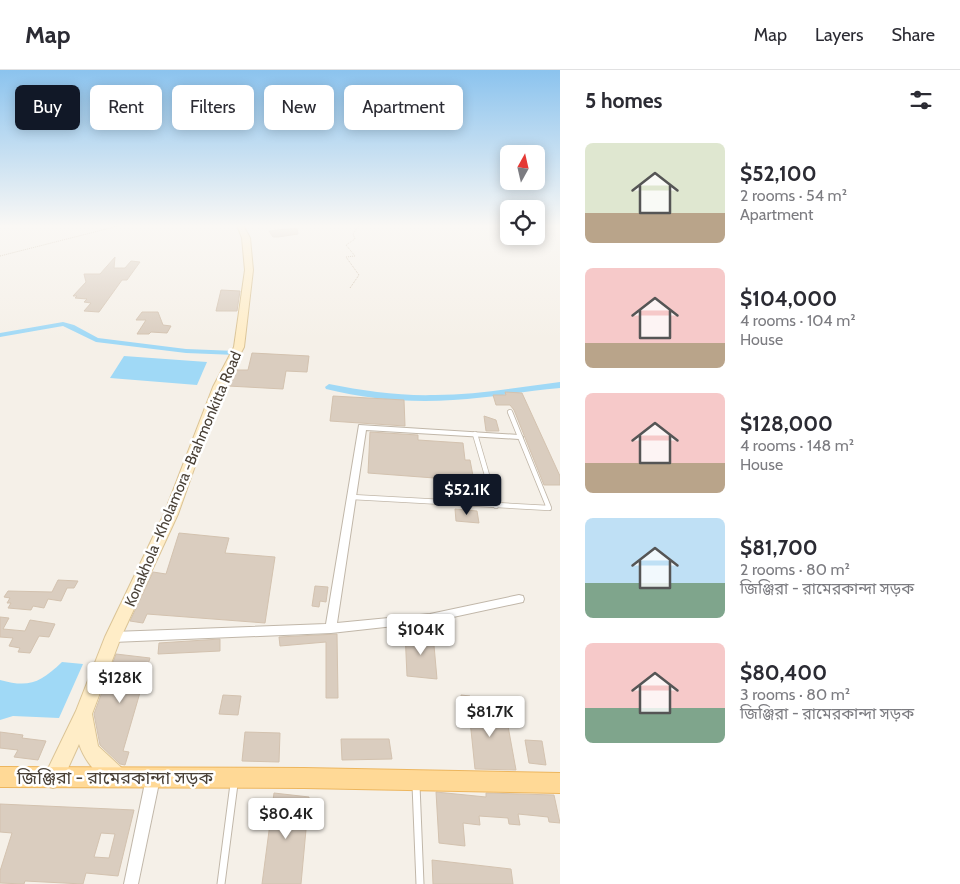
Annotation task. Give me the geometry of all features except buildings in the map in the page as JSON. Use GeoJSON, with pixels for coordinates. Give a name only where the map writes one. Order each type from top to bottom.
{"type":"FeatureCollection","features":[{"type":"Feature","properties":{"kind":"main road","name":"Konakhola -Kholamora -Brahmonkitta Road"},"geometry":{"type":"LineString","coordinates":[[53,779],[84,713],[113,637],[171,514],[218,387],[239,347],[248,263]]}},
{"type":"Feature","properties":{"kind":"main road"},"geometry":{"type":"LineString","coordinates":[[84,713],[86,742],[92,754],[118,778]]}},
{"type":"Feature","properties":{"kind":"main road","name":"জিঞ্জিরা - রামেরকান্দা সড়ক"},"geometry":{"type":"LineString","coordinates":[[0,778],[153,777],[560,783]]}},
{"type":"Feature","properties":{"kind":"street"},"geometry":{"type":"LineString","coordinates":[[331,628],[362,427],[519,436]]}},
{"type":"Feature","properties":{"kind":"street"},"geometry":{"type":"LineString","coordinates":[[113,637],[331,628],[430,618],[519,599]]}},
{"type":"Feature","properties":{"kind":"street"},"geometry":{"type":"LineString","coordinates":[[131,884],[153,777]]}},
{"type":"Feature","properties":{"kind":"lane"},"geometry":{"type":"LineString","coordinates":[[352,497],[549,508],[510,412]]}},
{"type":"Feature","properties":{"kind":"lane"},"geometry":{"type":"LineString","coordinates":[[475,434],[496,506]]}},
{"type":"Feature","properties":{"kind":"lane"},"geometry":{"type":"LineString","coordinates":[[221,884],[234,778]]}},
{"type":"Feature","properties":{"kind":"lane"},"geometry":{"type":"LineString","coordinates":[[416,780],[420,884]]}},
{"type":"Feature","properties":{"kind":"path"},"geometry":{"type":"LineString","coordinates":[[350,263],[359,275],[350,288]]}},
{"type":"Feature","properties":{"kind":"water"},"geometry":{"type":"Polygon","coordinates":[[[124,356],[207,362],[197,385],[110,378],[124,356]]]}},
{"type":"Feature","properties":{"kind":"water"},"geometry":{"type":"Polygon","coordinates":[[[62,662],[83,664],[59,718],[13,716],[0,720],[0,680],[19,684],[34,682],[47,675],[62,662]]]}},
{"type":"Feature","properties":{"kind":"waterway"},"geometry":{"type":"LineString","coordinates":[[0,335],[63,324],[96,340],[186,351],[236,353]]}},
{"type":"Feature","properties":{"kind":"waterway"},"geometry":{"type":"LineString","coordinates":[[329,387],[381,396],[434,398],[469,396],[560,385]]}}]}
